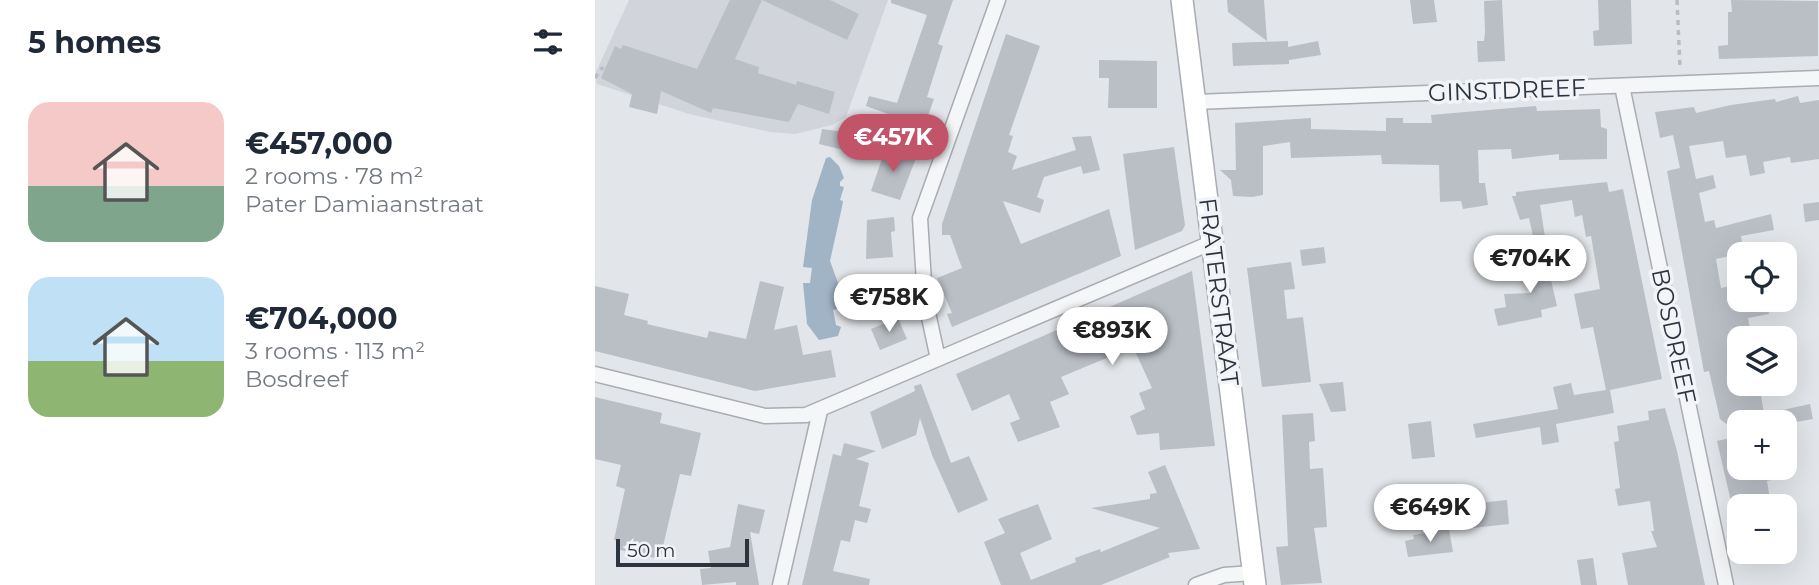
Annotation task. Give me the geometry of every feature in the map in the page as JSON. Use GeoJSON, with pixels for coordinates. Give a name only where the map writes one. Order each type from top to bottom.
{"type":"FeatureCollection","features":[{"type":"Feature","properties":{"kind":"street"},"geometry":{"type":"LineString","coordinates":[[938,359],[925,299],[920,218],[998,0]]}},
{"type":"Feature","properties":{"kind":"street","name":"FRATERSTRAAT"},"geometry":{"type":"LineString","coordinates":[[1182,0],[1254,579]]}},
{"type":"Feature","properties":{"kind":"street","name":"GINSTDREEF"},"geometry":{"type":"LineString","coordinates":[[1195,102],[1819,78]]}},
{"type":"Feature","properties":{"kind":"street","name":"BOSDREEF"},"geometry":{"type":"LineString","coordinates":[[1622,86],[1726,585]]}},
{"type":"Feature","properties":{"kind":"street"},"geometry":{"type":"LineString","coordinates":[[595,374],[765,416],[790,418],[820,411],[1213,243]]}},
{"type":"Feature","properties":{"kind":"street"},"geometry":{"type":"LineString","coordinates":[[780,585],[820,411]]}},
{"type":"Feature","properties":{"kind":"street"},"geometry":{"type":"LineString","coordinates":[[1196,585],[1224,575],[1254,579]]}},
{"type":"Feature","properties":{"kind":"path"},"geometry":{"type":"LineString","coordinates":[[1677,0],[1681,84]]}},
{"type":"Feature","properties":{"kind":"path"},"geometry":{"type":"LineString","coordinates":[[595,78],[603,67]]}},
{"type":"Feature","properties":{"kind":"shaded area"},"geometry":{"type":"Polygon","coordinates":[[[629,0],[888,0],[846,117],[832,125],[795,134],[770,132],[689,114],[597,84],[595,74],[629,0]]]}},
{"type":"Feature","properties":{"kind":"water"},"geometry":{"type":"Polygon","coordinates":[[[830,157],[839,166],[844,178],[840,182],[840,186],[844,187],[840,200],[843,201],[830,261],[838,283],[837,309],[833,310],[836,325],[841,327],[838,336],[819,340],[807,324],[803,283],[810,283],[812,268],[803,267],[812,200],[826,158],[830,157]]]}},
{"type":"Feature","properties":{"kind":"building"},"geometry":{"type":"Polygon","coordinates":[[[730,0],[762,0],[735,59],[759,67],[758,73],[796,85],[797,81],[835,92],[829,114],[798,104],[789,122],[713,108],[711,113],[661,91],[657,114],[629,107],[632,94],[601,78],[615,46],[621,49],[623,45],[697,69],[730,0]]]}},
{"type":"Feature","properties":{"kind":"building"},"geometry":{"type":"Polygon","coordinates":[[[762,0],[830,0],[859,14],[847,40],[762,0]]]}},
{"type":"Feature","properties":{"kind":"building"},"geometry":{"type":"Polygon","coordinates":[[[891,0],[953,0],[938,44],[943,46],[927,97],[934,99],[924,127],[866,106],[869,96],[897,103],[927,15],[891,3],[891,0]]]}},
{"type":"Feature","properties":{"kind":"building"},"geometry":{"type":"Polygon","coordinates":[[[1227,0],[1264,0],[1267,41],[1228,12],[1227,0]]]}},
{"type":"Feature","properties":{"kind":"building"},"geometry":{"type":"Polygon","coordinates":[[[1410,0],[1434,0],[1437,22],[1413,24],[1410,0]]]}},
{"type":"Feature","properties":{"kind":"building"},"geometry":{"type":"Polygon","coordinates":[[[1502,0],[1505,61],[1478,62],[1477,41],[1484,41],[1485,32],[1484,1],[1502,0]]]}},
{"type":"Feature","properties":{"kind":"building"},"geometry":{"type":"Polygon","coordinates":[[[1598,0],[1631,0],[1632,44],[1594,46],[1593,31],[1599,30],[1598,0]]]}},
{"type":"Feature","properties":{"kind":"building"},"geometry":{"type":"Polygon","coordinates":[[[1731,0],[1818,1],[1818,56],[1719,59],[1718,46],[1728,45],[1728,12],[1732,12],[1731,0]]]}},
{"type":"Feature","properties":{"kind":"building"},"geometry":{"type":"Polygon","coordinates":[[[1006,34],[1040,46],[1009,135],[1013,136],[1008,152],[1017,156],[1012,170],[1076,150],[1072,137],[1091,136],[1100,170],[1083,174],[1081,166],[1044,177],[1037,197],[1044,200],[1040,213],[1003,201],[1021,244],[1109,209],[1121,256],[952,327],[947,314],[952,313],[937,278],[962,268],[950,235],[942,235],[942,224],[1006,34]]]}},
{"type":"Feature","properties":{"kind":"building"},"geometry":{"type":"Polygon","coordinates":[[[1288,41],[1288,47],[1318,41],[1321,55],[1289,60],[1289,64],[1233,66],[1232,43],[1288,41]]]}},
{"type":"Feature","properties":{"kind":"building"},"geometry":{"type":"Polygon","coordinates":[[[1099,60],[1157,61],[1157,108],[1108,108],[1109,78],[1099,78],[1099,60]]]}},
{"type":"Feature","properties":{"kind":"building"},"geometry":{"type":"Polygon","coordinates":[[[1798,96],[1800,103],[1819,100],[1819,159],[1791,163],[1790,157],[1763,162],[1765,173],[1750,176],[1746,155],[1726,158],[1723,141],[1689,146],[1696,179],[1713,175],[1716,188],[1699,193],[1705,222],[1714,220],[1716,228],[1771,214],[1774,230],[1741,236],[1742,242],[1727,242],[1727,257],[1716,259],[1721,288],[1727,287],[1727,312],[1769,314],[1748,318],[1750,326],[1727,326],[1727,396],[1761,396],[1763,410],[1727,410],[1727,425],[1720,419],[1709,371],[1704,372],[1667,171],[1680,168],[1673,135],[1660,138],[1655,112],[1694,107],[1696,113],[1731,105],[1775,99],[1776,102],[1798,96]]]}},
{"type":"Feature","properties":{"kind":"building"},"geometry":{"type":"Polygon","coordinates":[[[1536,106],[1537,111],[1600,109],[1601,127],[1607,129],[1607,159],[1559,160],[1559,154],[1512,159],[1511,149],[1478,150],[1479,183],[1485,183],[1488,205],[1463,209],[1461,201],[1440,202],[1439,165],[1382,164],[1381,155],[1291,158],[1290,142],[1263,146],[1263,195],[1252,197],[1233,196],[1231,180],[1220,170],[1236,170],[1235,123],[1311,118],[1311,129],[1386,131],[1386,118],[1403,118],[1403,123],[1432,123],[1431,115],[1536,106]]]}},
{"type":"Feature","properties":{"kind":"building"},"geometry":{"type":"Polygon","coordinates":[[[822,129],[846,132],[844,150],[819,144],[822,129]]]}},
{"type":"Feature","properties":{"kind":"building"},"geometry":{"type":"Polygon","coordinates":[[[886,147],[916,158],[900,200],[871,191],[886,147]]]}},
{"type":"Feature","properties":{"kind":"building"},"geometry":{"type":"Polygon","coordinates":[[[1174,147],[1185,225],[1182,231],[1135,250],[1123,154],[1174,147]]]}},
{"type":"Feature","properties":{"kind":"building"},"geometry":{"type":"Polygon","coordinates":[[[1607,182],[1609,192],[1623,189],[1662,379],[1610,390],[1614,413],[1556,424],[1559,442],[1542,445],[1540,427],[1476,438],[1473,424],[1558,409],[1553,387],[1571,383],[1574,395],[1606,390],[1593,327],[1581,329],[1574,294],[1600,289],[1591,236],[1586,237],[1582,215],[1575,217],[1572,200],[1540,205],[1546,243],[1535,245],[1529,218],[1520,220],[1512,196],[1516,196],[1516,192],[1607,182]]]}},
{"type":"Feature","properties":{"kind":"building"},"geometry":{"type":"Polygon","coordinates":[[[1819,202],[1819,220],[1805,222],[1803,204],[1819,202]]]}},
{"type":"Feature","properties":{"kind":"building"},"geometry":{"type":"Polygon","coordinates":[[[894,217],[895,231],[891,232],[893,257],[866,259],[867,220],[894,217]]]}},
{"type":"Feature","properties":{"kind":"building"},"geometry":{"type":"Polygon","coordinates":[[[1324,247],[1326,263],[1302,266],[1300,250],[1324,247]]]}},
{"type":"Feature","properties":{"kind":"building"},"geometry":{"type":"Polygon","coordinates":[[[1545,254],[1557,306],[1541,310],[1542,317],[1498,326],[1494,309],[1506,307],[1504,294],[1530,293],[1525,257],[1545,254]]]}},
{"type":"Feature","properties":{"kind":"building"},"geometry":{"type":"Polygon","coordinates":[[[1291,262],[1295,289],[1284,290],[1287,319],[1303,317],[1311,382],[1262,387],[1247,268],[1291,262]]]}},
{"type":"Feature","properties":{"kind":"building"},"geometry":{"type":"Polygon","coordinates":[[[1192,271],[1215,446],[1160,450],[1159,433],[1137,435],[1130,416],[1145,409],[1139,393],[1152,388],[1133,347],[1061,377],[1069,394],[1050,402],[1060,427],[1018,442],[1010,423],[1020,419],[1009,394],[972,411],[956,374],[1192,271]]]}},
{"type":"Feature","properties":{"kind":"building"},"geometry":{"type":"Polygon","coordinates":[[[760,281],[784,287],[774,330],[797,325],[803,355],[831,350],[836,377],[755,391],[595,351],[595,286],[629,294],[624,315],[648,321],[647,324],[707,338],[709,331],[746,339],[760,281]]]}},
{"type":"Feature","properties":{"kind":"building"},"geometry":{"type":"Polygon","coordinates":[[[898,318],[907,339],[880,350],[871,329],[898,318]]]}},
{"type":"Feature","properties":{"kind":"building"},"geometry":{"type":"Polygon","coordinates":[[[1343,382],[1346,411],[1331,412],[1319,384],[1343,382]]]}},
{"type":"Feature","properties":{"kind":"building"},"geometry":{"type":"Polygon","coordinates":[[[921,384],[951,463],[969,456],[988,500],[958,513],[932,455],[920,418],[916,435],[882,449],[870,412],[915,391],[914,386],[921,384]]]}},
{"type":"Feature","properties":{"kind":"building"},"geometry":{"type":"Polygon","coordinates":[[[595,397],[662,413],[660,423],[701,433],[691,476],[680,474],[660,559],[616,549],[618,541],[614,540],[625,489],[616,486],[621,465],[595,459],[595,397]]]}},
{"type":"Feature","properties":{"kind":"building"},"geometry":{"type":"Polygon","coordinates":[[[1810,404],[1813,419],[1797,422],[1797,410],[1782,410],[1810,404]]]}},
{"type":"Feature","properties":{"kind":"building"},"geometry":{"type":"Polygon","coordinates":[[[1665,408],[1677,451],[1705,585],[1628,585],[1622,553],[1657,547],[1651,531],[1654,531],[1650,501],[1618,506],[1615,489],[1620,488],[1614,442],[1619,441],[1617,426],[1649,420],[1648,411],[1665,408]]]}},
{"type":"Feature","properties":{"kind":"building"},"geometry":{"type":"Polygon","coordinates":[[[1313,413],[1315,441],[1309,442],[1310,469],[1323,468],[1327,527],[1314,528],[1322,583],[1281,585],[1276,547],[1288,546],[1282,415],[1313,413]]]}},
{"type":"Feature","properties":{"kind":"building"},"geometry":{"type":"Polygon","coordinates":[[[1431,421],[1435,457],[1412,459],[1408,424],[1431,421]]]}},
{"type":"Feature","properties":{"kind":"building"},"geometry":{"type":"Polygon","coordinates":[[[1727,439],[1727,480],[1771,480],[1767,481],[1769,494],[1729,494],[1717,441],[1727,439]]]}},
{"type":"Feature","properties":{"kind":"building"},"geometry":{"type":"Polygon","coordinates":[[[844,443],[876,451],[856,459],[869,463],[859,506],[871,509],[867,523],[855,520],[850,542],[841,540],[833,571],[870,579],[869,585],[802,585],[833,454],[841,456],[844,443]]]}},
{"type":"Feature","properties":{"kind":"building"},"geometry":{"type":"Polygon","coordinates":[[[1165,465],[1200,549],[1168,553],[1170,557],[1101,585],[1001,585],[984,542],[1005,533],[998,519],[1038,504],[1052,539],[1020,553],[1031,580],[1076,562],[1075,558],[1100,549],[1101,552],[1160,528],[1091,508],[1150,499],[1150,494],[1157,493],[1148,472],[1165,465]]]}},
{"type":"Feature","properties":{"kind":"building"},"geometry":{"type":"Polygon","coordinates":[[[1507,500],[1509,524],[1473,528],[1470,504],[1507,500]]]}},
{"type":"Feature","properties":{"kind":"building"},"geometry":{"type":"Polygon","coordinates":[[[738,504],[765,510],[759,534],[750,532],[759,585],[736,585],[736,582],[702,585],[700,569],[711,568],[708,551],[730,547],[738,504]]]}},
{"type":"Feature","properties":{"kind":"building"},"geometry":{"type":"Polygon","coordinates":[[[1449,529],[1453,552],[1408,557],[1405,541],[1414,539],[1413,535],[1449,529]]]}},
{"type":"Feature","properties":{"kind":"building"},"geometry":{"type":"Polygon","coordinates":[[[1593,558],[1597,585],[1581,585],[1577,560],[1593,558]]]}}]}
